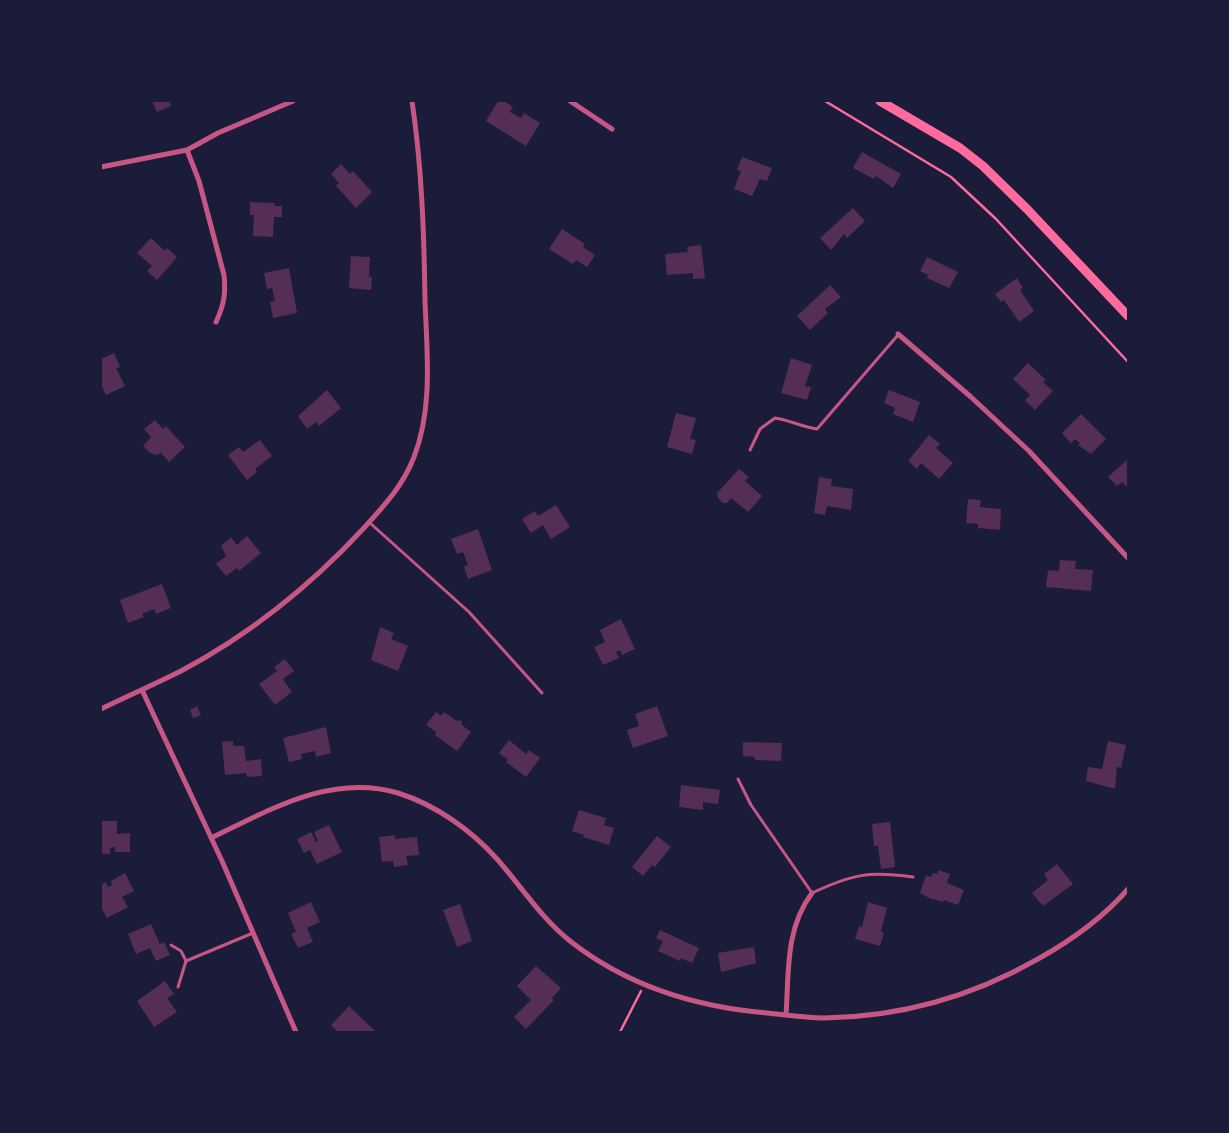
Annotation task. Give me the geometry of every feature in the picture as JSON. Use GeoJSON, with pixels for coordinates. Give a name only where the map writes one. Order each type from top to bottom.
{"type":"FeatureCollection","features":[{"type":"Feature","properties":{"kind":"main road"},"geometry":{"type":"LineString","coordinates":[[880,101],[960,148],[983,166],[1027,209],[1128,316]]}},
{"type":"Feature","properties":{"kind":"street"},"geometry":{"type":"LineString","coordinates":[[101,167],[187,150],[251,118],[293,101]]}},
{"type":"Feature","properties":{"kind":"street"},"geometry":{"type":"LineString","coordinates":[[101,708],[181,671],[252,627],[346,547],[392,498],[411,466],[422,432],[428,386],[423,198],[412,101]]}},
{"type":"Feature","properties":{"kind":"street"},"geometry":{"type":"LineString","coordinates":[[570,101],[612,129]]}},
{"type":"Feature","properties":{"kind":"street"},"geometry":{"type":"LineString","coordinates":[[187,150],[199,181],[224,275],[224,307],[216,322]]}},
{"type":"Feature","properties":{"kind":"street"},"geometry":{"type":"LineString","coordinates":[[898,334],[971,396],[1029,451],[1128,558]]}},
{"type":"Feature","properties":{"kind":"street"},"geometry":{"type":"LineString","coordinates":[[142,690],[211,838],[296,1032]]}},
{"type":"Feature","properties":{"kind":"street"},"geometry":{"type":"LineString","coordinates":[[211,838],[290,801],[312,793],[357,787],[397,793],[416,800],[459,825],[496,858],[560,933],[596,959],[645,984],[698,1003],[737,1011],[823,1018],[872,1015],[910,1009],[982,987],[1016,971],[1080,933],[1100,918],[1128,889]]}},
{"type":"Feature","properties":{"kind":"street"},"geometry":{"type":"LineString","coordinates":[[786,1015],[791,937],[796,921],[812,893]]}},
{"type":"Feature","properties":{"kind":"lane"},"geometry":{"type":"LineString","coordinates":[[750,450],[760,429],[775,418],[817,429],[898,334]]}},
{"type":"Feature","properties":{"kind":"lane"},"geometry":{"type":"LineString","coordinates":[[369,522],[469,612],[542,693]]}},
{"type":"Feature","properties":{"kind":"lane"},"geometry":{"type":"LineString","coordinates":[[738,779],[751,805],[812,893],[844,878],[880,873],[913,878]]}},
{"type":"Feature","properties":{"kind":"lane"},"geometry":{"type":"LineString","coordinates":[[186,961],[253,933]]}},
{"type":"Feature","properties":{"kind":"lane"},"geometry":{"type":"LineString","coordinates":[[171,945],[180,951],[186,961],[178,987]]}},
{"type":"Feature","properties":{"kind":"path"},"geometry":{"type":"LineString","coordinates":[[825,101],[951,177],[996,220],[1128,362]]}},
{"type":"Feature","properties":{"kind":"path"},"geometry":{"type":"LineString","coordinates":[[620,1032],[645,984]]}},
{"type":"Feature","properties":{"kind":"building"},"geometry":{"type":"Polygon","coordinates":[[[152,101],[169,101],[171,106],[157,112],[152,101]]]}},
{"type":"Feature","properties":{"kind":"building"},"geometry":{"type":"Polygon","coordinates":[[[498,101],[504,101],[513,107],[510,112],[521,118],[524,113],[540,123],[526,146],[486,121],[498,101]]]}},
{"type":"Feature","properties":{"kind":"building"},"geometry":{"type":"Polygon","coordinates":[[[862,152],[901,174],[893,188],[876,176],[874,179],[853,168],[862,152]]]}},
{"type":"Feature","properties":{"kind":"building"},"geometry":{"type":"Polygon","coordinates":[[[742,157],[772,168],[767,181],[760,179],[752,196],[734,189],[741,171],[737,170],[742,157]]]}},
{"type":"Feature","properties":{"kind":"building"},"geometry":{"type":"Polygon","coordinates":[[[341,164],[350,174],[353,171],[372,192],[356,208],[336,186],[339,183],[331,174],[341,164]]]}},
{"type":"Feature","properties":{"kind":"building"},"geometry":{"type":"Polygon","coordinates":[[[250,202],[275,203],[274,206],[282,206],[282,217],[274,217],[273,237],[253,236],[254,215],[250,215],[250,202]]]}},
{"type":"Feature","properties":{"kind":"building"},"geometry":{"type":"Polygon","coordinates":[[[853,208],[865,221],[847,238],[844,234],[831,250],[820,238],[853,208]]]}},
{"type":"Feature","properties":{"kind":"building"},"geometry":{"type":"Polygon","coordinates":[[[562,229],[585,244],[583,247],[595,255],[587,267],[576,260],[573,264],[549,249],[562,229]]]}},
{"type":"Feature","properties":{"kind":"building"},"geometry":{"type":"Polygon","coordinates":[[[151,238],[165,251],[167,248],[177,257],[157,280],[147,271],[152,266],[137,253],[151,238]]]}},
{"type":"Feature","properties":{"kind":"building"},"geometry":{"type":"Polygon","coordinates":[[[701,245],[705,278],[693,279],[693,273],[667,275],[665,254],[688,252],[687,247],[701,245]]]}},
{"type":"Feature","properties":{"kind":"building"},"geometry":{"type":"Polygon","coordinates":[[[351,256],[370,257],[369,277],[372,277],[371,290],[349,288],[351,256]]]}},
{"type":"Feature","properties":{"kind":"building"},"geometry":{"type":"Polygon","coordinates":[[[927,257],[958,272],[949,288],[927,278],[928,275],[920,271],[927,257]]]}},
{"type":"Feature","properties":{"kind":"building"},"geometry":{"type":"Polygon","coordinates":[[[289,268],[297,313],[273,318],[270,302],[275,301],[272,288],[267,289],[264,273],[289,268]]]}},
{"type":"Feature","properties":{"kind":"building"},"geometry":{"type":"Polygon","coordinates":[[[1017,278],[1023,288],[1020,290],[1034,311],[1019,322],[1004,300],[1001,302],[995,294],[1017,278]]]}},
{"type":"Feature","properties":{"kind":"building"},"geometry":{"type":"Polygon","coordinates":[[[830,285],[841,297],[825,309],[828,313],[810,330],[797,316],[830,285]]]}},
{"type":"Feature","properties":{"kind":"building"},"geometry":{"type":"Polygon","coordinates":[[[114,353],[120,367],[116,368],[125,386],[106,395],[101,384],[101,359],[114,353]]]}},
{"type":"Feature","properties":{"kind":"building"},"geometry":{"type":"Polygon","coordinates":[[[791,358],[812,365],[805,386],[811,387],[807,400],[781,393],[791,358]]]}},
{"type":"Feature","properties":{"kind":"building"},"geometry":{"type":"Polygon","coordinates":[[[1028,363],[1046,380],[1043,382],[1053,391],[1035,410],[1025,400],[1030,395],[1013,379],[1028,363]]]}},
{"type":"Feature","properties":{"kind":"building"},"geometry":{"type":"Polygon","coordinates":[[[327,390],[341,408],[319,426],[316,422],[307,429],[298,416],[327,390]]]}},
{"type":"Feature","properties":{"kind":"building"},"geometry":{"type":"Polygon","coordinates":[[[889,390],[920,402],[913,422],[893,414],[895,408],[884,403],[889,390]]]}},
{"type":"Feature","properties":{"kind":"building"},"geometry":{"type":"Polygon","coordinates":[[[676,413],[696,418],[690,439],[696,440],[692,454],[667,447],[676,413]]]}},
{"type":"Feature","properties":{"kind":"building"},"geometry":{"type":"Polygon","coordinates":[[[1081,414],[1106,439],[1091,454],[1078,445],[1080,443],[1075,439],[1071,443],[1062,433],[1081,414]]]}},
{"type":"Feature","properties":{"kind":"building"},"geometry":{"type":"Polygon","coordinates":[[[155,420],[163,429],[166,426],[185,447],[169,462],[161,453],[157,455],[150,453],[143,446],[151,437],[144,429],[155,420]]]}},
{"type":"Feature","properties":{"kind":"building"},"geometry":{"type":"Polygon","coordinates":[[[929,435],[940,444],[936,448],[953,463],[939,479],[921,463],[917,469],[908,461],[929,435]]]}},
{"type":"Feature","properties":{"kind":"building"},"geometry":{"type":"Polygon","coordinates":[[[260,440],[272,456],[255,469],[257,472],[247,480],[228,455],[239,447],[243,452],[260,440]]]}},
{"type":"Feature","properties":{"kind":"building"},"geometry":{"type":"Polygon","coordinates":[[[1127,460],[1128,488],[1122,482],[1117,486],[1108,477],[1127,460]]]}},
{"type":"Feature","properties":{"kind":"building"},"geometry":{"type":"Polygon","coordinates":[[[739,469],[749,477],[745,481],[762,496],[748,512],[731,498],[727,503],[723,503],[718,498],[717,493],[739,469]]]}},
{"type":"Feature","properties":{"kind":"building"},"geometry":{"type":"Polygon","coordinates":[[[819,477],[832,479],[831,486],[853,489],[851,510],[827,506],[825,515],[814,513],[819,477]]]}},
{"type":"Feature","properties":{"kind":"building"},"geometry":{"type":"Polygon","coordinates":[[[968,499],[981,500],[980,507],[1001,509],[1000,530],[978,528],[978,524],[966,523],[968,499]]]}},
{"type":"Feature","properties":{"kind":"building"},"geometry":{"type":"Polygon","coordinates":[[[556,505],[570,527],[551,539],[543,525],[531,533],[522,519],[535,511],[538,516],[556,505]]]}},
{"type":"Feature","properties":{"kind":"building"},"geometry":{"type":"Polygon","coordinates":[[[478,529],[492,570],[468,579],[464,567],[468,565],[463,552],[457,554],[451,539],[478,529]]]}},
{"type":"Feature","properties":{"kind":"building"},"geometry":{"type":"Polygon","coordinates":[[[247,536],[261,553],[239,571],[237,568],[226,576],[216,564],[226,556],[221,546],[231,537],[237,545],[247,536]]]}},
{"type":"Feature","properties":{"kind":"building"},"geometry":{"type":"Polygon","coordinates":[[[1060,560],[1076,561],[1075,569],[1093,570],[1091,591],[1046,587],[1048,570],[1059,571],[1060,560]]]}},
{"type":"Feature","properties":{"kind":"building"},"geometry":{"type":"Polygon","coordinates":[[[162,584],[171,608],[156,614],[154,609],[142,614],[144,617],[128,623],[120,600],[162,584]]]}},
{"type":"Feature","properties":{"kind":"building"},"geometry":{"type":"Polygon","coordinates":[[[621,619],[635,649],[622,655],[620,650],[616,652],[619,658],[603,665],[594,647],[605,642],[600,630],[621,619]]]}},
{"type":"Feature","properties":{"kind":"building"},"geometry":{"type":"Polygon","coordinates":[[[380,627],[394,633],[391,639],[408,646],[398,671],[371,660],[380,627]]]}},
{"type":"Feature","properties":{"kind":"building"},"geometry":{"type":"Polygon","coordinates":[[[285,659],[294,671],[283,679],[292,692],[275,705],[259,684],[277,671],[274,667],[285,659]]]}},
{"type":"Feature","properties":{"kind":"building"},"geometry":{"type":"Polygon","coordinates":[[[197,706],[201,715],[193,718],[190,710],[197,706]]]}},
{"type":"Feature","properties":{"kind":"building"},"geometry":{"type":"Polygon","coordinates":[[[657,706],[668,736],[633,748],[627,730],[639,726],[635,714],[657,706]]]}},
{"type":"Feature","properties":{"kind":"building"},"geometry":{"type":"Polygon","coordinates":[[[436,712],[441,716],[444,712],[457,721],[461,720],[462,725],[471,732],[457,751],[435,735],[436,732],[426,725],[436,712]]]}},
{"type":"Feature","properties":{"kind":"building"},"geometry":{"type":"Polygon","coordinates":[[[326,727],[331,753],[316,757],[315,751],[301,754],[302,759],[289,762],[283,738],[326,727]]]}},
{"type":"Feature","properties":{"kind":"building"},"geometry":{"type":"Polygon","coordinates":[[[509,740],[526,754],[529,750],[540,758],[526,777],[506,762],[508,760],[499,753],[509,740]]]}},
{"type":"Feature","properties":{"kind":"building"},"geometry":{"type":"Polygon","coordinates":[[[233,741],[233,746],[244,746],[246,761],[261,759],[262,776],[247,777],[246,773],[225,775],[222,742],[233,741]]]}},
{"type":"Feature","properties":{"kind":"building"},"geometry":{"type":"Polygon","coordinates":[[[1108,741],[1126,745],[1121,768],[1117,767],[1115,789],[1086,781],[1088,767],[1102,769],[1108,741]]]}},
{"type":"Feature","properties":{"kind":"building"},"geometry":{"type":"Polygon","coordinates":[[[743,742],[782,743],[781,761],[755,760],[755,757],[743,756],[743,742]]]}},
{"type":"Feature","properties":{"kind":"building"},"geometry":{"type":"Polygon","coordinates":[[[681,785],[720,790],[718,804],[703,802],[703,810],[679,807],[681,785]]]}},
{"type":"Feature","properties":{"kind":"building"},"geometry":{"type":"Polygon","coordinates":[[[579,810],[606,818],[604,825],[614,828],[609,845],[583,837],[584,835],[572,831],[579,810]]]}},
{"type":"Feature","properties":{"kind":"building"},"geometry":{"type":"Polygon","coordinates":[[[101,821],[117,821],[117,834],[130,833],[130,852],[115,852],[115,847],[110,848],[110,854],[101,854],[101,821]]]}},
{"type":"Feature","properties":{"kind":"building"},"geometry":{"type":"Polygon","coordinates":[[[890,822],[895,867],[881,869],[878,846],[874,846],[872,824],[890,822]]]}},
{"type":"Feature","properties":{"kind":"building"},"geometry":{"type":"Polygon","coordinates":[[[329,825],[342,852],[317,864],[310,850],[304,853],[297,839],[311,832],[316,842],[318,841],[314,832],[329,825]]]}},
{"type":"Feature","properties":{"kind":"building"},"geometry":{"type":"Polygon","coordinates":[[[395,835],[395,839],[417,837],[419,855],[406,856],[408,865],[394,867],[393,861],[382,862],[379,837],[395,835]]]}},
{"type":"Feature","properties":{"kind":"building"},"geometry":{"type":"Polygon","coordinates":[[[657,836],[671,847],[655,867],[652,865],[643,876],[632,867],[657,836]]]}},
{"type":"Feature","properties":{"kind":"building"},"geometry":{"type":"Polygon","coordinates":[[[1057,864],[1073,884],[1043,906],[1032,893],[1048,880],[1044,874],[1057,864]]]}},
{"type":"Feature","properties":{"kind":"building"},"geometry":{"type":"Polygon","coordinates":[[[939,870],[950,874],[947,883],[964,890],[958,905],[944,900],[943,902],[933,900],[920,893],[926,875],[931,877],[933,873],[937,874],[939,870]]]}},
{"type":"Feature","properties":{"kind":"building"},"geometry":{"type":"Polygon","coordinates":[[[125,873],[134,891],[122,897],[128,907],[107,918],[101,907],[101,885],[106,882],[108,887],[112,885],[111,881],[125,873]]]}},
{"type":"Feature","properties":{"kind":"building"},"geometry":{"type":"Polygon","coordinates":[[[311,902],[320,922],[307,928],[313,942],[298,948],[291,934],[296,932],[288,913],[311,902]]]}},
{"type":"Feature","properties":{"kind":"building"},"geometry":{"type":"Polygon","coordinates":[[[868,902],[887,908],[881,932],[884,933],[880,946],[855,939],[859,926],[862,927],[868,902]]]}},
{"type":"Feature","properties":{"kind":"building"},"geometry":{"type":"Polygon","coordinates":[[[460,904],[472,941],[457,947],[443,910],[460,904]]]}},
{"type":"Feature","properties":{"kind":"building"},"geometry":{"type":"Polygon","coordinates":[[[151,924],[160,944],[164,942],[170,955],[156,961],[150,948],[136,954],[128,934],[151,924]]]}},
{"type":"Feature","properties":{"kind":"building"},"geometry":{"type":"Polygon","coordinates":[[[660,930],[699,948],[692,963],[681,958],[680,961],[658,951],[663,941],[656,938],[660,930]]]}},
{"type":"Feature","properties":{"kind":"building"},"geometry":{"type":"Polygon","coordinates":[[[754,947],[756,963],[721,972],[718,953],[754,947]]]}},
{"type":"Feature","properties":{"kind":"building"},"geometry":{"type":"Polygon","coordinates":[[[536,966],[561,988],[552,998],[554,1000],[526,1029],[514,1017],[531,1000],[517,986],[536,966]]]}},
{"type":"Feature","properties":{"kind":"building"},"geometry":{"type":"Polygon","coordinates":[[[165,981],[174,994],[167,998],[177,1012],[154,1027],[137,1001],[165,981]]]}},
{"type":"Feature","properties":{"kind":"building"},"geometry":{"type":"Polygon","coordinates":[[[349,1006],[376,1032],[338,1032],[331,1025],[349,1006]]]}}]}
